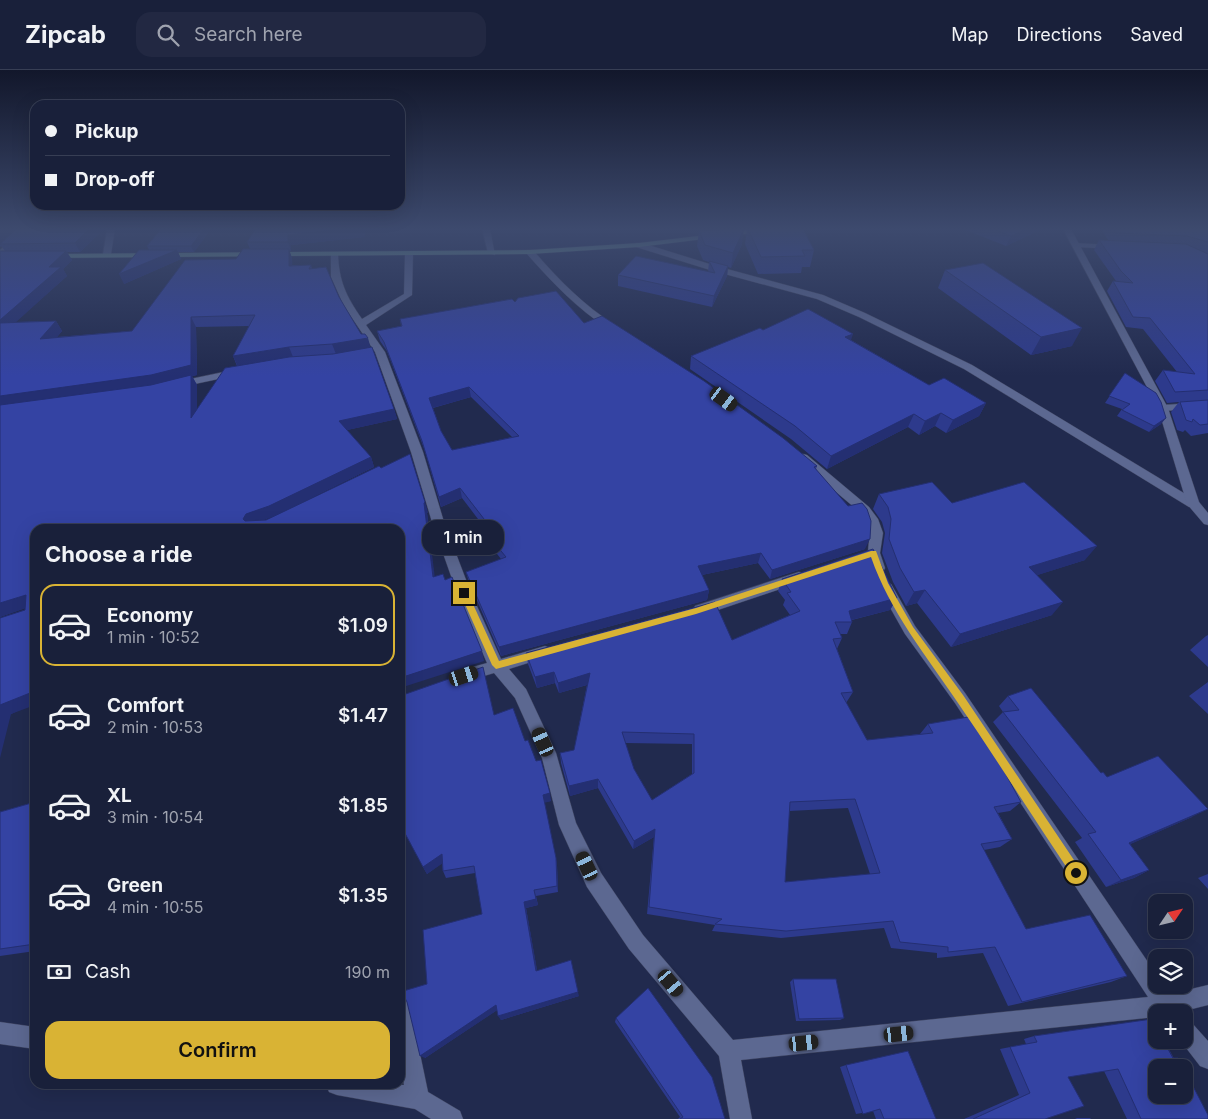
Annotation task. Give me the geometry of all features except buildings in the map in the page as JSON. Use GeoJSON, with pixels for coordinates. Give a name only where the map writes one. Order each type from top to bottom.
{"type":"FeatureCollection","features":[{"type":"Feature","properties":{"kind":"street"},"geometry":{"type":"LineString","coordinates":[[335,278],[344,299],[375,353],[461,584],[496,665],[521,694],[550,758],[568,825],[594,880],[636,942],[729,1051],[741,1119]]}},
{"type":"Feature","properties":{"kind":"street"},"geometry":{"type":"LineString","coordinates":[[360,324],[408,295],[408,278]]}},
{"type":"Feature","properties":{"kind":"street"},"geometry":{"type":"LineString","coordinates":[[555,278],[582,307],[619,331]]}},
{"type":"Feature","properties":{"kind":"street"},"geometry":{"type":"LineString","coordinates":[[750,278],[820,297],[862,315],[968,367],[1193,504],[1208,521]]}},
{"type":"Feature","properties":{"kind":"street"},"geometry":{"type":"LineString","coordinates":[[1094,278],[1163,408],[1193,504]]}},
{"type":"Feature","properties":{"kind":"street"},"geometry":{"type":"LineString","coordinates":[[166,387],[248,370]]}},
{"type":"Feature","properties":{"kind":"street"},"geometry":{"type":"LineString","coordinates":[[1163,408],[1208,405]]}},
{"type":"Feature","properties":{"kind":"street"},"geometry":{"type":"LineString","coordinates":[[793,450],[866,510],[874,522],[877,533],[869,555],[910,630],[960,698],[1165,1004]]}},
{"type":"Feature","properties":{"kind":"street"},"geometry":{"type":"LineString","coordinates":[[686,614],[812,573]]}},
{"type":"Feature","properties":{"kind":"street"},"geometry":{"type":"LineString","coordinates":[[452,680],[496,665],[563,647]]}},
{"type":"Feature","properties":{"kind":"street"},"geometry":{"type":"LineString","coordinates":[[1182,1004],[1208,995]]}},
{"type":"Feature","properties":{"kind":"street"},"geometry":{"type":"LineString","coordinates":[[729,1051],[1148,1011]]}},
{"type":"Feature","properties":{"kind":"street"},"geometry":{"type":"LineString","coordinates":[[405,1032],[418,1099]]}},
{"type":"Feature","properties":{"kind":"street"},"geometry":{"type":"LineString","coordinates":[[0,1033],[30,1037]]}},
{"type":"Feature","properties":{"kind":"street"},"geometry":{"type":"LineString","coordinates":[[1193,1040],[1208,1058]]}},
{"type":"Feature","properties":{"kind":"street"},"geometry":{"type":"LineString","coordinates":[[364,1089],[418,1099],[452,1119]]}},
{"type":"Feature","properties":{"kind":"route"},"geometry":{"type":"LineString","coordinates":[[464,593],[496,665],[696,611],[873,553],[884,583],[910,630],[960,698],[1076,873]]}}]}
